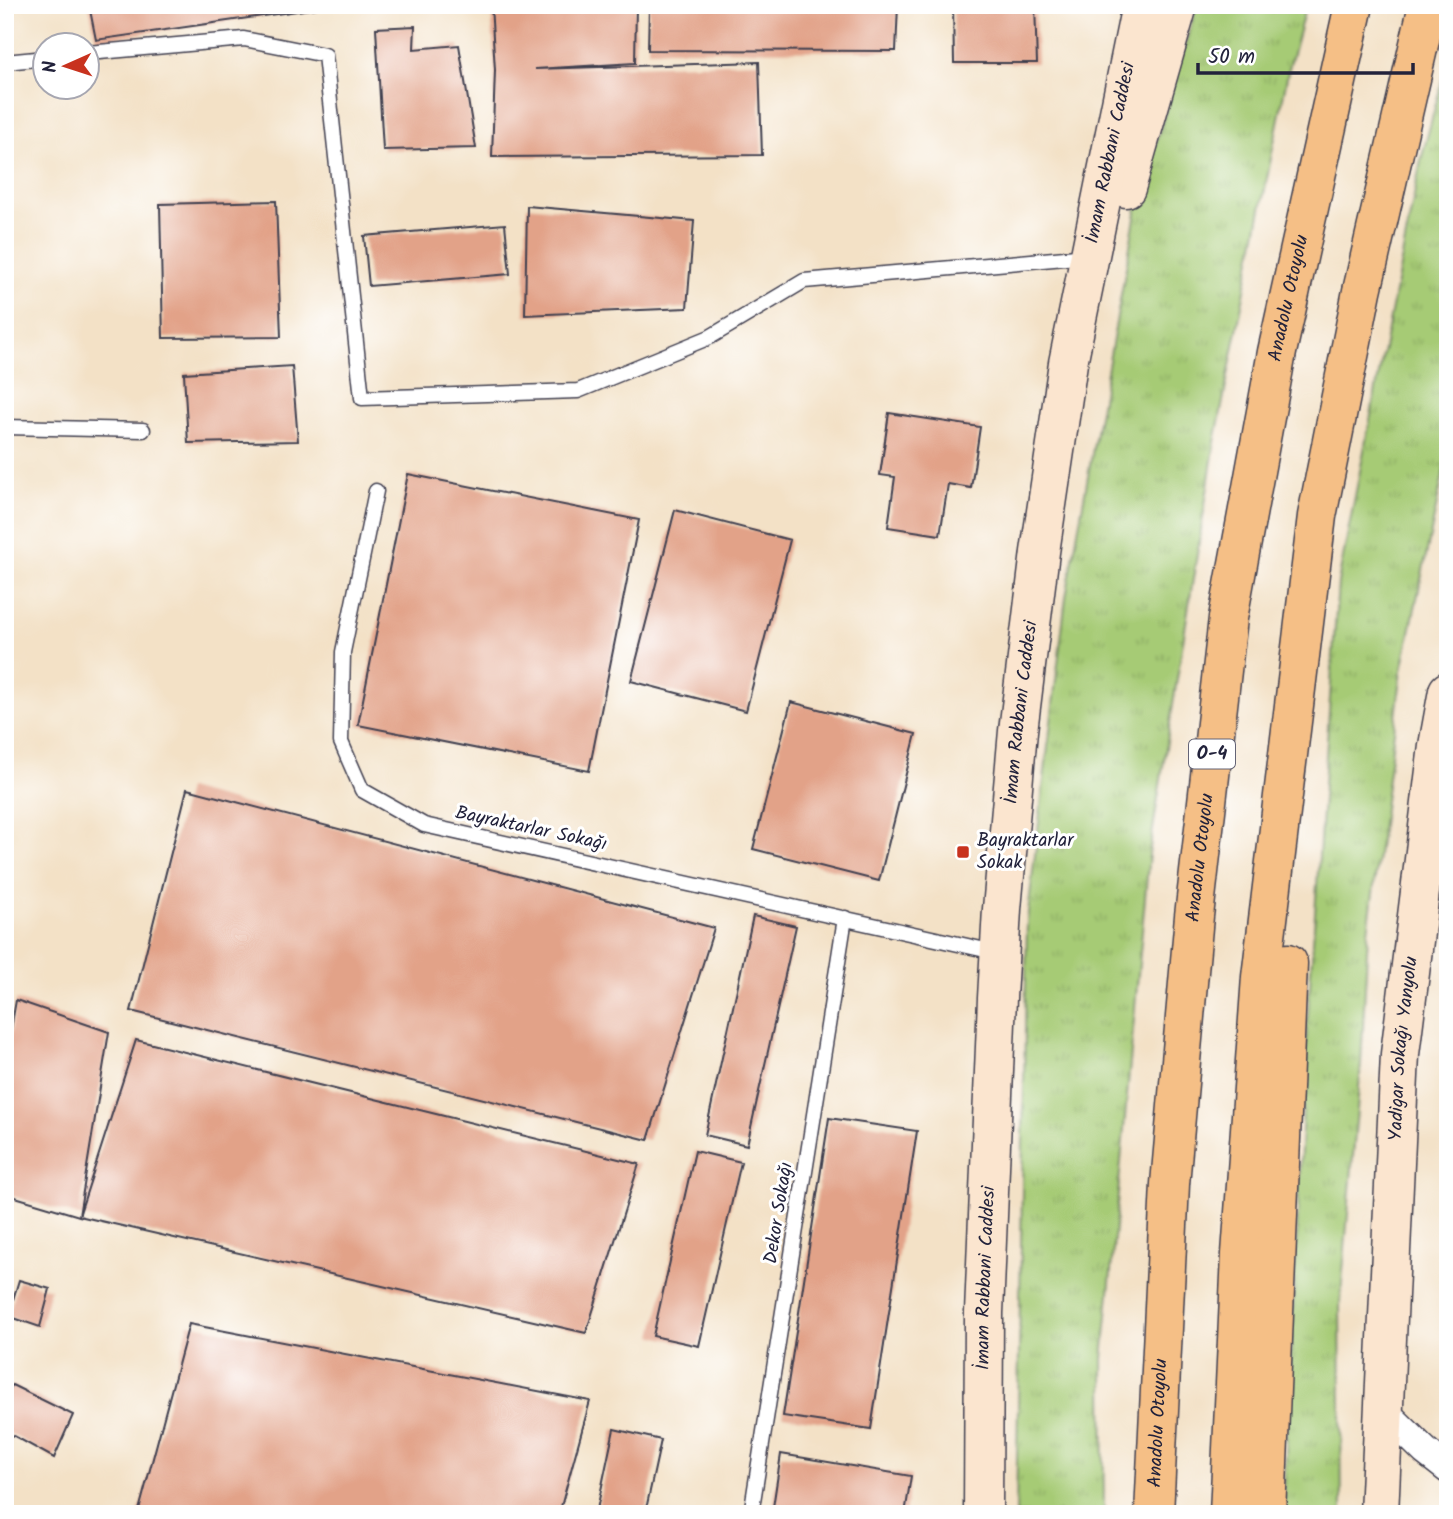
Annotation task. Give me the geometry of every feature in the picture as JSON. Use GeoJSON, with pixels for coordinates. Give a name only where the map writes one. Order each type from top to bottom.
{"type":"FeatureCollection","features":[{"type":"Feature","properties":{"kind":"highway","name":"Anadolu Otoyolu"},"geometry":{"type":"LineString","coordinates":[[1154,1514],[1171,1171],[1194,916],[1228,618],[1277,352],[1354,5]]}},
{"type":"Feature","properties":{"kind":"highway"},"geometry":{"type":"LineString","coordinates":[[1229,1514],[1241,1254],[1261,977],[1317,516],[1362,291],[1428,5]]}},
{"type":"Feature","properties":{"kind":"highway"},"geometry":{"type":"LineString","coordinates":[[1266,1514],[1287,978],[1317,516]]}},
{"type":"Feature","properties":{"kind":"main road","name":"İmam Rabbani Caddesi"},"geometry":{"type":"LineString","coordinates":[[983,1514],[984,1313],[999,953],[1019,717],[1068,363],[1141,5]]}},
{"type":"Feature","properties":{"kind":"main road"},"geometry":{"type":"LineString","coordinates":[[1068,363],[1135,161],[1178,5]]}},
{"type":"Feature","properties":{"kind":"main road","name":"Yadigar Sokağı Yanyolu"},"geometry":{"type":"LineString","coordinates":[[1379,1514],[1400,1054],[1438,746],[1448,691]]}},
{"type":"Feature","properties":{"kind":"street"},"geometry":{"type":"LineString","coordinates":[[1382,1409],[1425,1451],[1448,1469]]}},
{"type":"Feature","properties":{"kind":"lane"},"geometry":{"type":"LineString","coordinates":[[102,52],[244,39],[325,55],[362,398],[578,391],[710,337],[804,281],[1091,255]]}},
{"type":"Feature","properties":{"kind":"lane"},"geometry":{"type":"LineString","coordinates":[[5,62],[32,59]]}},
{"type":"Feature","properties":{"kind":"lane"},"geometry":{"type":"LineString","coordinates":[[5,427],[143,430]]}},
{"type":"Feature","properties":{"kind":"lane","name":"Bayraktarlar Sokağı"},"geometry":{"type":"LineString","coordinates":[[376,491],[343,652],[341,742],[362,790],[424,825],[999,953]]}},
{"type":"Feature","properties":{"kind":"lane","name":"Dekor Sokağı"},"geometry":{"type":"LineString","coordinates":[[751,1514],[845,918]]}},
{"type":"Feature","properties":{"kind":"green space"},"geometry":{"type":"Polygon","coordinates":[[[1197,5],[1306,5],[1288,72],[1215,442],[1149,854],[1103,1359],[1104,1514],[1016,1514],[1027,921],[1066,597],[1137,207],[1197,5]]]}},
{"type":"Feature","properties":{"kind":"green space"},"geometry":{"type":"Polygon","coordinates":[[[1448,58],[1448,451],[1402,670],[1368,932],[1361,1064],[1340,1306],[1342,1514],[1283,1514],[1307,1028],[1338,583],[1421,160],[1448,58]]]}},
{"type":"Feature","properties":{"kind":"building"},"geometry":{"type":"Polygon","coordinates":[[[89,5],[325,5],[102,39],[102,32],[94,32],[89,5]]]}},
{"type":"Feature","properties":{"kind":"building"},"geometry":{"type":"Polygon","coordinates":[[[491,5],[636,5],[635,63],[535,69],[759,62],[762,155],[492,157],[495,70],[491,5]]]}},
{"type":"Feature","properties":{"kind":"building"},"geometry":{"type":"Polygon","coordinates":[[[649,5],[898,5],[896,51],[648,50],[649,5]]]}},
{"type":"Feature","properties":{"kind":"building"},"geometry":{"type":"Polygon","coordinates":[[[953,5],[1035,5],[1037,63],[954,63],[953,5]]]}},
{"type":"Feature","properties":{"kind":"building"},"geometry":{"type":"Polygon","coordinates":[[[415,26],[414,49],[459,45],[476,148],[383,150],[376,28],[415,26]]]}},
{"type":"Feature","properties":{"kind":"building"},"geometry":{"type":"Polygon","coordinates":[[[276,201],[281,337],[163,338],[160,204],[276,201]]]}},
{"type":"Feature","properties":{"kind":"building"},"geometry":{"type":"Polygon","coordinates":[[[527,206],[694,221],[687,308],[525,315],[527,206]]]}},
{"type":"Feature","properties":{"kind":"building"},"geometry":{"type":"Polygon","coordinates":[[[505,224],[510,274],[369,286],[364,236],[505,224]]]}},
{"type":"Feature","properties":{"kind":"building"},"geometry":{"type":"Polygon","coordinates":[[[292,366],[298,441],[188,443],[184,373],[292,366]]]}},
{"type":"Feature","properties":{"kind":"building"},"geometry":{"type":"Polygon","coordinates":[[[889,413],[980,427],[971,488],[948,484],[940,535],[888,527],[895,477],[880,475],[889,413]]]}},
{"type":"Feature","properties":{"kind":"building"},"geometry":{"type":"Polygon","coordinates":[[[408,474],[639,520],[589,771],[358,725],[408,474]]]}},
{"type":"Feature","properties":{"kind":"building"},"geometry":{"type":"Polygon","coordinates":[[[675,510],[790,540],[746,711],[631,681],[675,510]]]}},
{"type":"Feature","properties":{"kind":"building"},"geometry":{"type":"Polygon","coordinates":[[[791,702],[916,734],[879,881],[753,849],[791,702]]]}},
{"type":"Feature","properties":{"kind":"building"},"geometry":{"type":"Polygon","coordinates":[[[187,789],[714,928],[648,1140],[131,1011],[187,789]]]}},
{"type":"Feature","properties":{"kind":"building"},"geometry":{"type":"Polygon","coordinates":[[[753,916],[796,926],[747,1145],[705,1135],[753,916]]]}},
{"type":"Feature","properties":{"kind":"building"},"geometry":{"type":"Polygon","coordinates":[[[16,1000],[109,1032],[79,1216],[5,1194],[5,1064],[16,1000]]]}},
{"type":"Feature","properties":{"kind":"building"},"geometry":{"type":"Polygon","coordinates":[[[136,1040],[639,1164],[586,1333],[79,1216],[136,1040]]]}},
{"type":"Feature","properties":{"kind":"building"},"geometry":{"type":"Polygon","coordinates":[[[829,1118],[917,1131],[871,1429],[783,1416],[829,1118]]]}},
{"type":"Feature","properties":{"kind":"building"},"geometry":{"type":"Polygon","coordinates":[[[695,1151],[741,1162],[699,1346],[653,1336],[695,1151]]]}},
{"type":"Feature","properties":{"kind":"building"},"geometry":{"type":"Polygon","coordinates":[[[19,1280],[50,1289],[40,1327],[8,1316],[19,1280]]]}},
{"type":"Feature","properties":{"kind":"building"},"geometry":{"type":"Polygon","coordinates":[[[189,1324],[590,1401],[559,1514],[138,1514],[189,1324]]]}},
{"type":"Feature","properties":{"kind":"building"},"geometry":{"type":"Polygon","coordinates":[[[12,1385],[73,1415],[54,1458],[5,1431],[5,1398],[12,1385]]]}},
{"type":"Feature","properties":{"kind":"building"},"geometry":{"type":"Polygon","coordinates":[[[614,1429],[661,1440],[645,1514],[596,1514],[614,1429]]]}},
{"type":"Feature","properties":{"kind":"building"},"geometry":{"type":"Polygon","coordinates":[[[781,1454],[911,1476],[905,1514],[772,1514],[781,1454]]]}},
{"type":"Feature","properties":{"kind":"place","name":"Bayraktarlar Sokak"},"geometry":{"type":"Point","coordinates":[963,852]}}]}
